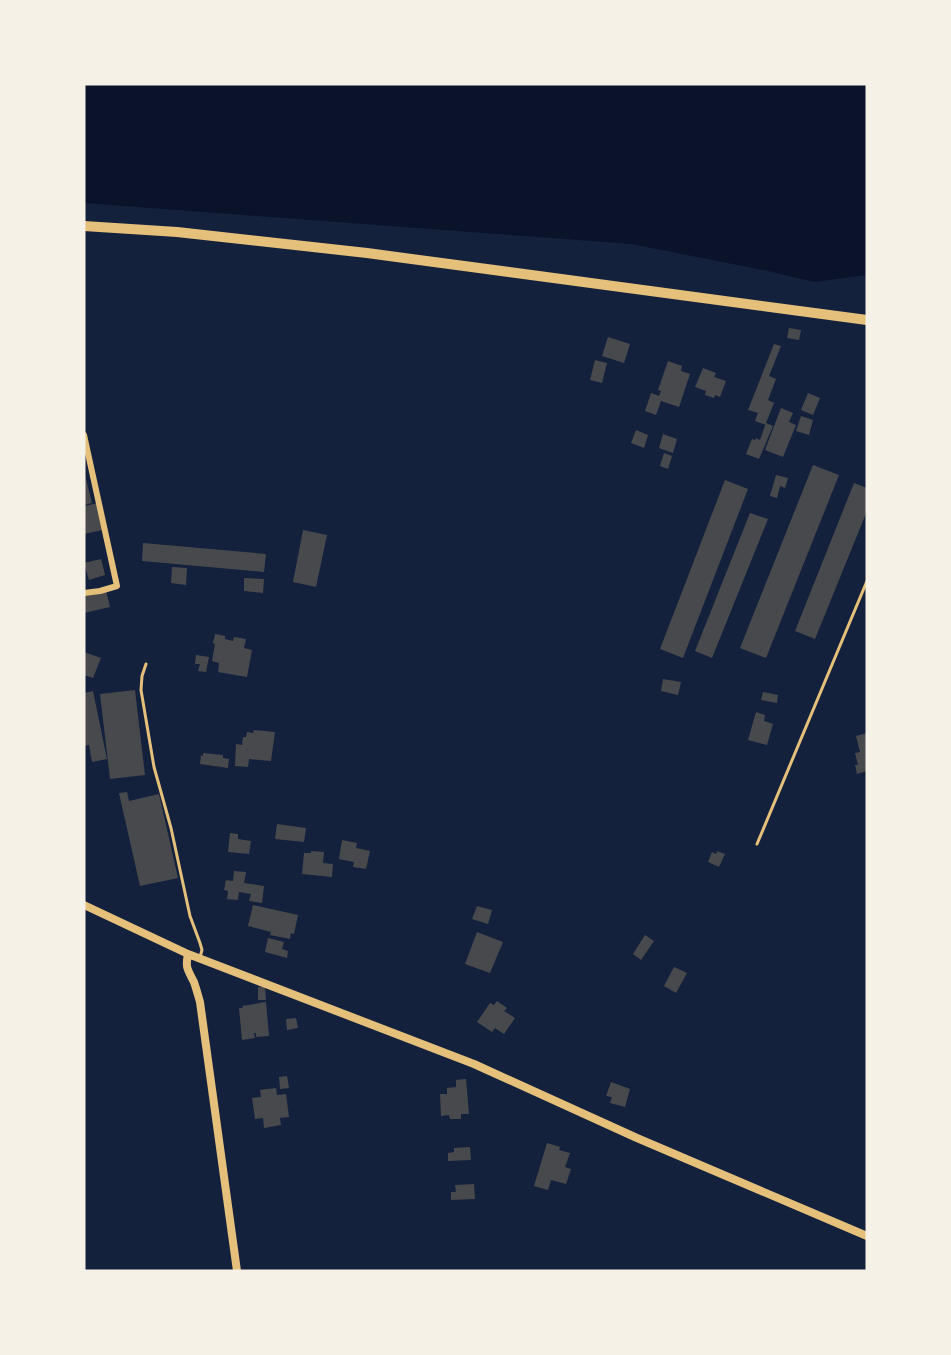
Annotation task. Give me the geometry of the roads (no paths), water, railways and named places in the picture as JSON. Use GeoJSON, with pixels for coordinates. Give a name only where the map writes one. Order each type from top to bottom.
{"type":"FeatureCollection","features":[{"type":"Feature","properties":{"kind":"highway"},"geometry":{"type":"LineString","coordinates":[[84,226],[177,232],[367,253],[867,320]]}},
{"type":"Feature","properties":{"kind":"street"},"geometry":{"type":"LineString","coordinates":[[84,435],[117,586],[84,593]]}},
{"type":"Feature","properties":{"kind":"street"},"geometry":{"type":"LineString","coordinates":[[84,905],[199,959],[474,1064],[637,1138],[867,1236]]}},
{"type":"Feature","properties":{"kind":"street"},"geometry":{"type":"LineString","coordinates":[[188,954],[187,970],[194,981],[200,1002],[237,1271]]}},
{"type":"Feature","properties":{"kind":"lane"},"geometry":{"type":"LineString","coordinates":[[757,844],[867,581]]}},
{"type":"Feature","properties":{"kind":"lane"},"geometry":{"type":"LineString","coordinates":[[146,664],[141,690],[154,767],[171,828],[190,916],[200,943],[199,959]]}},
{"type":"Feature","properties":{"kind":"water"},"geometry":{"type":"Polygon","coordinates":[[[84,84],[867,84],[867,275],[814,282],[631,244],[84,203],[84,84]]]}}]}
